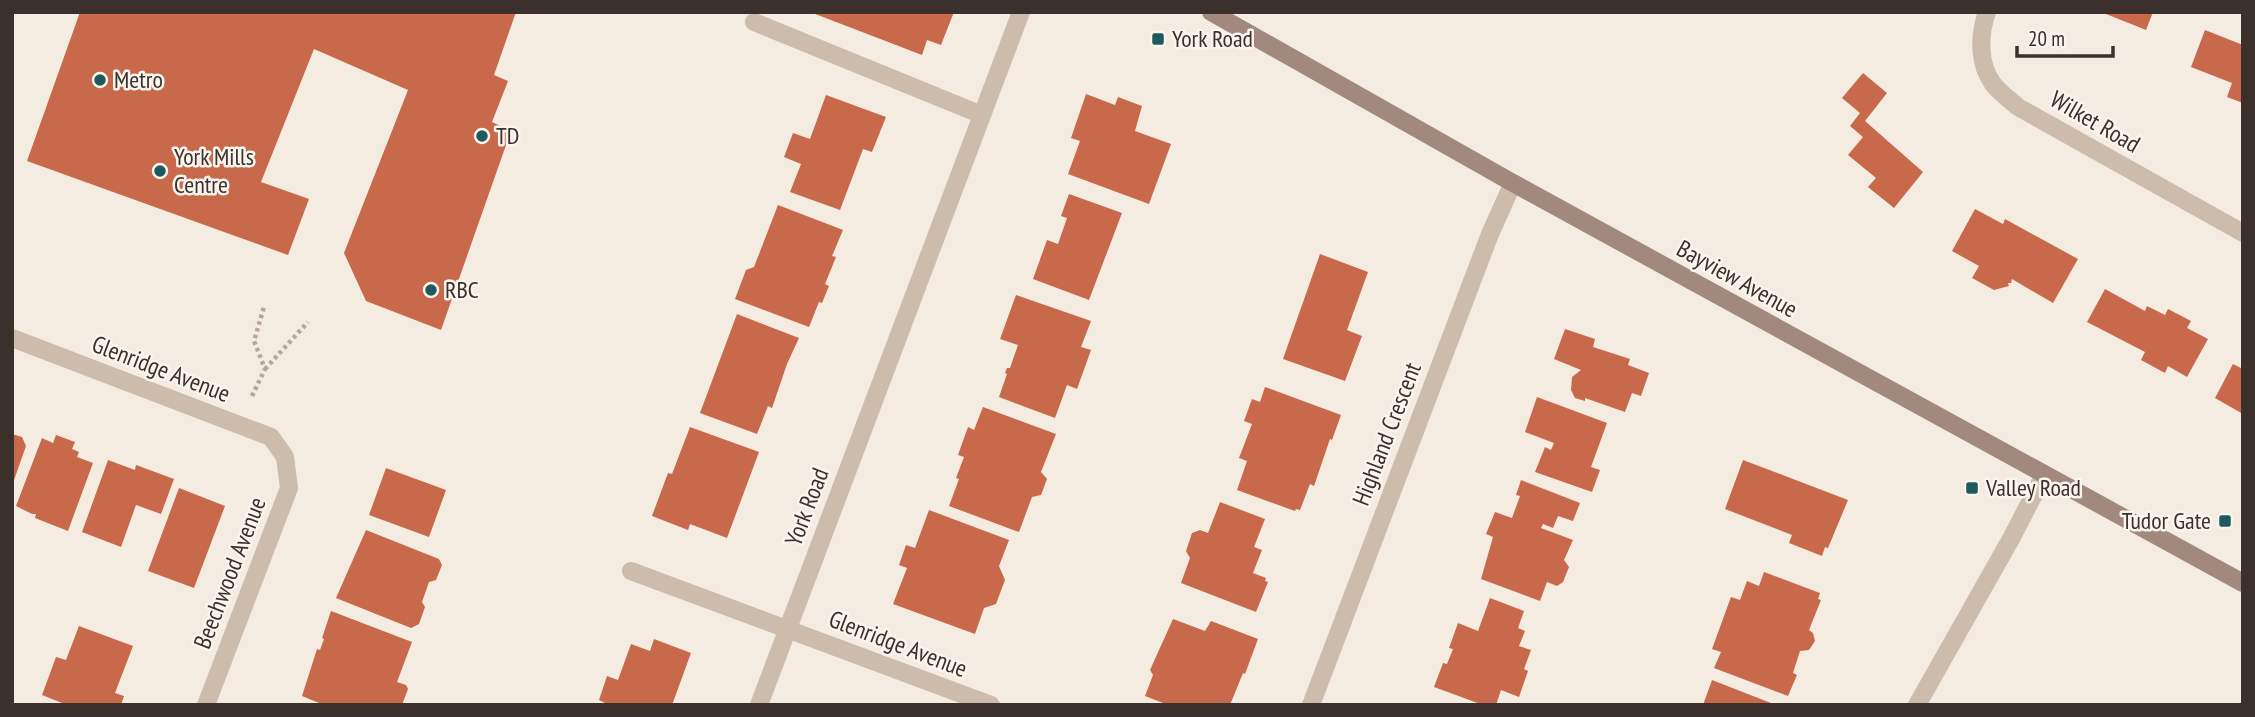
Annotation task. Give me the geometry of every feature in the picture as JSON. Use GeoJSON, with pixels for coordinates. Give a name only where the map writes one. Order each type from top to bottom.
{"type":"FeatureCollection","features":[{"type":"Feature","properties":{"kind":"main road","name":"Bayview Avenue"},"geometry":{"type":"LineString","coordinates":[[1211,12],[1513,183],[2243,583]]}},
{"type":"Feature","properties":{"kind":"street","name":"York Road"},"geometry":{"type":"LineString","coordinates":[[759,705],[1021,12]]}},
{"type":"Feature","properties":{"kind":"street","name":"Wilket Road"},"geometry":{"type":"LineString","coordinates":[[1987,12],[1982,27],[1981,54],[1992,83],[2018,107],[2243,233]]}},
{"type":"Feature","properties":{"kind":"street"},"geometry":{"type":"LineString","coordinates":[[754,22],[982,115]]}},
{"type":"Feature","properties":{"kind":"street","name":"Highland Crescent"},"geometry":{"type":"LineString","coordinates":[[1311,705],[1490,234],[1513,183]]}},
{"type":"Feature","properties":{"kind":"street","name":"Glenridge Avenue"},"geometry":{"type":"LineString","coordinates":[[12,338],[271,437],[285,457]]}},
{"type":"Feature","properties":{"kind":"street","name":"Beechwood Avenue"},"geometry":{"type":"LineString","coordinates":[[206,705],[289,488],[285,457]]}},
{"type":"Feature","properties":{"kind":"street"},"geometry":{"type":"LineString","coordinates":[[1917,705],[2012,537],[2043,475]]}},
{"type":"Feature","properties":{"kind":"street","name":"Glenridge Avenue"},"geometry":{"type":"LineString","coordinates":[[631,571],[991,705]]}},
{"type":"Feature","properties":{"kind":"path"},"geometry":{"type":"LineString","coordinates":[[264,307],[254,341],[265,369]]}},
{"type":"Feature","properties":{"kind":"path"},"geometry":{"type":"LineString","coordinates":[[252,396],[265,369],[308,322]]}},
{"type":"Feature","properties":{"kind":"building","name":"York Mills Centre"},"geometry":{"type":"Polygon","coordinates":[[[80,12],[516,12],[494,75],[508,81],[492,122],[511,131],[441,330],[366,301],[344,253],[408,90],[314,49],[261,182],[309,199],[288,255],[27,161],[80,12]]]}},
{"type":"Feature","properties":{"kind":"building"},"geometry":{"type":"Polygon","coordinates":[[[810,12],[954,12],[941,45],[927,40],[922,55],[810,12]]]}},
{"type":"Feature","properties":{"kind":"building"},"geometry":{"type":"Polygon","coordinates":[[[2101,12],[2153,12],[2146,30],[2101,12]]]}},
{"type":"Feature","properties":{"kind":"building"},"geometry":{"type":"Polygon","coordinates":[[[2205,30],[2243,45],[2243,103],[2227,97],[2232,83],[2191,67],[2205,30]]]}},
{"type":"Feature","properties":{"kind":"building"},"geometry":{"type":"Polygon","coordinates":[[[1863,73],[1887,93],[1865,121],[1923,172],[1894,208],[1868,187],[1876,178],[1848,155],[1863,137],[1850,126],[1860,113],[1842,98],[1863,73]]]}},
{"type":"Feature","properties":{"kind":"building"},"geometry":{"type":"Polygon","coordinates":[[[1086,94],[1115,105],[1118,97],[1142,106],[1135,131],[1171,144],[1149,204],[1068,174],[1080,141],[1071,138],[1086,94]]]}},
{"type":"Feature","properties":{"kind":"building"},"geometry":{"type":"Polygon","coordinates":[[[826,95],[886,117],[872,152],[863,149],[840,210],[790,192],[801,164],[784,157],[793,133],[810,139],[826,95]]]}},
{"type":"Feature","properties":{"kind":"building"},"geometry":{"type":"Polygon","coordinates":[[[1069,194],[1122,213],[1089,300],[1033,279],[1047,240],[1058,244],[1067,218],[1061,216],[1069,194]]]}},
{"type":"Feature","properties":{"kind":"building"},"geometry":{"type":"Polygon","coordinates":[[[778,205],[843,230],[832,256],[836,257],[825,284],[829,286],[809,327],[735,299],[746,270],[754,267],[778,205]]]}},
{"type":"Feature","properties":{"kind":"building"},"geometry":{"type":"Polygon","coordinates":[[[1975,209],[2003,224],[2005,219],[2078,259],[2053,303],[2012,279],[2011,283],[2008,283],[2009,286],[1994,290],[1972,278],[1979,266],[1952,251],[1975,209]]]}},
{"type":"Feature","properties":{"kind":"building"},"geometry":{"type":"Polygon","coordinates":[[[1320,254],[1368,272],[1347,330],[1362,336],[1345,381],[1283,359],[1320,254]]]}},
{"type":"Feature","properties":{"kind":"building"},"geometry":{"type":"Polygon","coordinates":[[[2105,289],[2145,311],[2147,306],[2165,315],[2168,309],[2191,321],[2187,328],[2208,339],[2187,377],[2168,366],[2165,373],[2141,360],[2145,352],[2087,322],[2105,289]]]}},
{"type":"Feature","properties":{"kind":"building"},"geometry":{"type":"Polygon","coordinates":[[[1016,295],[1091,321],[1081,347],[1091,350],[1077,389],[1067,385],[1055,418],[999,397],[1007,374],[1005,373],[1007,368],[1010,368],[1018,345],[1000,339],[1016,295]]]}},
{"type":"Feature","properties":{"kind":"building"},"geometry":{"type":"Polygon","coordinates":[[[737,314],[799,338],[772,408],[768,406],[757,434],[700,413],[737,314]]]}},
{"type":"Feature","properties":{"kind":"building"},"geometry":{"type":"Polygon","coordinates":[[[1565,329],[1595,339],[1593,347],[1630,359],[1628,365],[1649,373],[1641,396],[1632,393],[1625,412],[1585,398],[1585,401],[1575,398],[1571,390],[1572,377],[1581,370],[1554,359],[1565,329]]]}},
{"type":"Feature","properties":{"kind":"building"},"geometry":{"type":"Polygon","coordinates":[[[2233,364],[2243,369],[2243,414],[2215,398],[2233,364]]]}},
{"type":"Feature","properties":{"kind":"building"},"geometry":{"type":"Polygon","coordinates":[[[1265,387],[1341,415],[1314,486],[1310,484],[1300,510],[1295,511],[1237,490],[1247,461],[1239,458],[1252,424],[1244,421],[1252,399],[1260,402],[1265,387]]]}},
{"type":"Feature","properties":{"kind":"building"},"geometry":{"type":"Polygon","coordinates":[[[1537,397],[1607,423],[1591,467],[1600,470],[1592,492],[1535,472],[1545,447],[1551,450],[1554,443],[1525,432],[1537,397]]]}},
{"type":"Feature","properties":{"kind":"building"},"geometry":{"type":"Polygon","coordinates":[[[983,407],[1056,434],[1041,472],[1047,479],[1041,495],[1032,497],[1019,532],[949,506],[964,457],[958,455],[968,427],[974,430],[983,407]]]}},
{"type":"Feature","properties":{"kind":"building"},"geometry":{"type":"Polygon","coordinates":[[[690,427],[759,452],[727,538],[690,524],[688,530],[652,516],[668,473],[672,474],[690,427]]]}},
{"type":"Feature","properties":{"kind":"building"},"geometry":{"type":"Polygon","coordinates":[[[12,434],[22,437],[26,446],[13,483],[12,434]]]}},
{"type":"Feature","properties":{"kind":"building"},"geometry":{"type":"Polygon","coordinates":[[[56,435],[75,442],[72,449],[79,452],[77,457],[93,463],[68,531],[35,518],[36,514],[16,506],[42,438],[53,443],[56,435]]]}},
{"type":"Feature","properties":{"kind":"building"},"geometry":{"type":"Polygon","coordinates":[[[108,460],[135,470],[136,465],[174,479],[161,514],[136,505],[121,547],[82,532],[108,460]]]}},
{"type":"Feature","properties":{"kind":"building"},"geometry":{"type":"Polygon","coordinates":[[[1743,460],[1848,500],[1822,556],[1789,543],[1792,535],[1725,509],[1743,460]]]}},
{"type":"Feature","properties":{"kind":"building"},"geometry":{"type":"Polygon","coordinates":[[[386,468],[446,490],[429,537],[369,515],[386,468]]]}},
{"type":"Feature","properties":{"kind":"building"},"geometry":{"type":"Polygon","coordinates":[[[1521,480],[1580,503],[1573,521],[1558,516],[1553,528],[1543,524],[1541,528],[1573,540],[1564,560],[1569,567],[1563,582],[1557,586],[1547,582],[1540,601],[1481,579],[1493,537],[1486,534],[1495,512],[1512,518],[1520,496],[1516,495],[1521,480]]]}},
{"type":"Feature","properties":{"kind":"building"},"geometry":{"type":"Polygon","coordinates":[[[179,488],[225,506],[194,588],[148,571],[179,488]]]}},
{"type":"Feature","properties":{"kind":"building"},"geometry":{"type":"Polygon","coordinates":[[[1220,502],[1265,519],[1254,547],[1262,550],[1253,573],[1266,578],[1265,581],[1268,582],[1256,612],[1181,583],[1190,558],[1186,551],[1192,533],[1200,530],[1208,533],[1220,502]]]}},
{"type":"Feature","properties":{"kind":"building"},"geometry":{"type":"Polygon","coordinates":[[[929,510],[1009,540],[999,566],[1005,580],[996,604],[984,608],[975,634],[893,604],[907,568],[899,565],[906,545],[915,548],[929,510]]]}},
{"type":"Feature","properties":{"kind":"building"},"geometry":{"type":"Polygon","coordinates":[[[366,530],[439,559],[442,565],[436,580],[429,582],[422,602],[425,607],[419,624],[411,628],[336,598],[366,530]]]}},
{"type":"Feature","properties":{"kind":"building"},"geometry":{"type":"Polygon","coordinates":[[[1764,572],[1820,593],[1818,599],[1821,600],[1809,630],[1815,641],[1809,650],[1800,651],[1793,673],[1797,675],[1788,696],[1714,668],[1721,652],[1712,649],[1731,597],[1740,600],[1747,581],[1759,586],[1764,572]]]}},
{"type":"Feature","properties":{"kind":"building"},"geometry":{"type":"Polygon","coordinates":[[[1490,598],[1524,611],[1518,628],[1525,631],[1519,646],[1531,650],[1524,669],[1528,671],[1519,697],[1501,690],[1496,705],[1483,705],[1434,687],[1443,663],[1447,664],[1453,649],[1449,648],[1458,623],[1478,631],[1490,598]]]}},
{"type":"Feature","properties":{"kind":"building"},"geometry":{"type":"Polygon","coordinates":[[[331,611],[412,642],[397,682],[406,685],[408,689],[402,705],[324,705],[302,696],[317,649],[320,650],[324,639],[322,638],[331,611]]]}},
{"type":"Feature","properties":{"kind":"building"},"geometry":{"type":"Polygon","coordinates":[[[1173,619],[1205,631],[1211,621],[1258,639],[1230,705],[1168,705],[1145,696],[1153,675],[1150,670],[1173,619]]]}},
{"type":"Feature","properties":{"kind":"building"},"geometry":{"type":"Polygon","coordinates":[[[79,626],[133,646],[115,693],[124,696],[121,705],[67,705],[42,695],[56,657],[66,660],[79,626]]]}},
{"type":"Feature","properties":{"kind":"building"},"geometry":{"type":"Polygon","coordinates":[[[654,639],[691,653],[672,705],[609,705],[599,700],[607,676],[618,680],[631,644],[650,651],[654,639]]]}},
{"type":"Feature","properties":{"kind":"building"},"geometry":{"type":"Polygon","coordinates":[[[1712,680],[1776,705],[1703,705],[1712,680]]]}},
{"type":"Feature","properties":{"kind":"place","name":"York Road"},"geometry":{"type":"Point","coordinates":[1158,39]}},
{"type":"Feature","properties":{"kind":"place","name":"Metro"},"geometry":{"type":"Point","coordinates":[100,80]}},
{"type":"Feature","properties":{"kind":"place","name":"TD"},"geometry":{"type":"Point","coordinates":[482,136]}},
{"type":"Feature","properties":{"kind":"place","name":"York Mills Centre"},"geometry":{"type":"Point","coordinates":[160,171]}},
{"type":"Feature","properties":{"kind":"place","name":"RBC"},"geometry":{"type":"Point","coordinates":[431,290]}},
{"type":"Feature","properties":{"kind":"place","name":"Valley Road"},"geometry":{"type":"Point","coordinates":[1972,488]}},
{"type":"Feature","properties":{"kind":"place","name":"Tudor Gate"},"geometry":{"type":"Point","coordinates":[2225,521]}}]}
